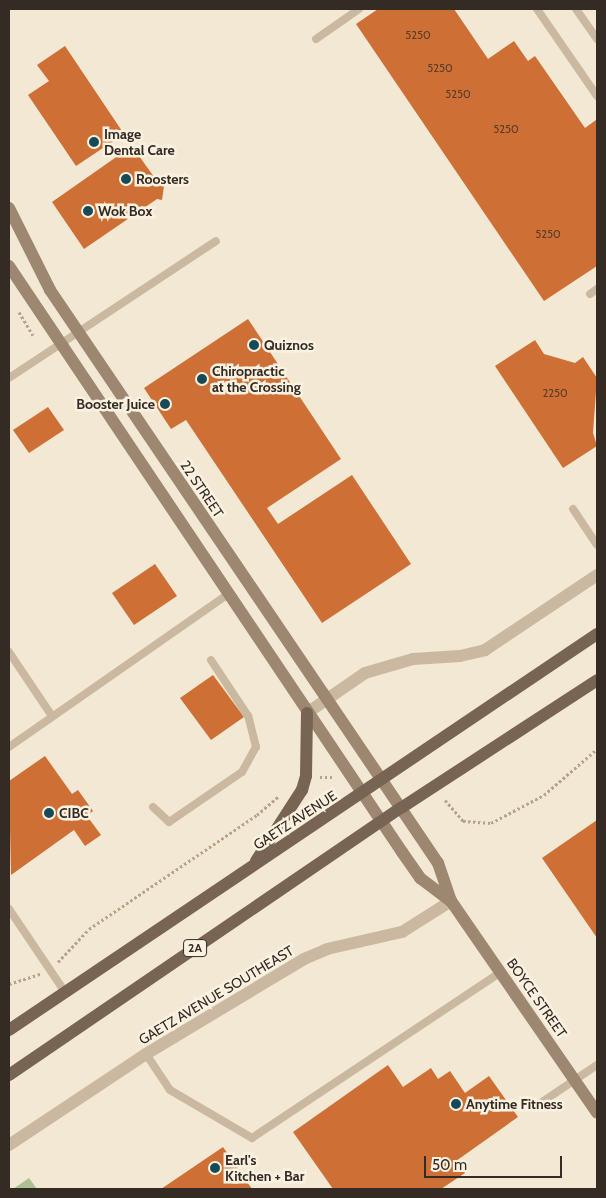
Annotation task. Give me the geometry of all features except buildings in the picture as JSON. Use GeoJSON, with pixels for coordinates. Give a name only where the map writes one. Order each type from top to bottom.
{"type":"FeatureCollection","features":[{"type":"Feature","properties":{"kind":"main road","name":"GAETZ AVENUE"},"geometry":{"type":"LineString","coordinates":[[9,1030],[597,634]]}},
{"type":"Feature","properties":{"kind":"main road","name":"2A"},"geometry":{"type":"LineString","coordinates":[[9,1075],[401,808],[597,680]]}},
{"type":"Feature","properties":{"kind":"main road"},"geometry":{"type":"LineString","coordinates":[[251,867],[302,790],[306,776],[307,713]]}},
{"type":"Feature","properties":{"kind":"street","name":"22 STREET"},"geometry":{"type":"LineString","coordinates":[[9,208],[33,262],[79,333],[325,700],[382,780]]}},
{"type":"Feature","properties":{"kind":"street"},"geometry":{"type":"LineString","coordinates":[[9,266],[59,345],[362,794]]}},
{"type":"Feature","properties":{"kind":"street"},"geometry":{"type":"LineString","coordinates":[[307,713],[365,673],[413,659],[460,656],[485,650],[597,576]]}},
{"type":"Feature","properties":{"kind":"street","name":"BOYCE STREET"},"geometry":{"type":"LineString","coordinates":[[382,780],[438,863],[451,900],[597,1113]]}},
{"type":"Feature","properties":{"kind":"street","name":"BOYCE STREET"},"geometry":{"type":"LineString","coordinates":[[362,794],[420,878],[451,900]]}},
{"type":"Feature","properties":{"kind":"street","name":"GAETZ AVENUE SOUTHEAST"},"geometry":{"type":"LineString","coordinates":[[9,1145],[146,1054],[304,959],[328,949],[402,932],[451,900]]}},
{"type":"Feature","properties":{"kind":"lane"},"geometry":{"type":"LineString","coordinates":[[316,39],[359,9]]}},
{"type":"Feature","properties":{"kind":"lane"},"geometry":{"type":"LineString","coordinates":[[537,9],[597,96]]}},
{"type":"Feature","properties":{"kind":"lane"},"geometry":{"type":"LineString","coordinates":[[576,9],[597,39]]}},
{"type":"Feature","properties":{"kind":"lane"},"geometry":{"type":"LineString","coordinates":[[9,378],[216,241]]}},
{"type":"Feature","properties":{"kind":"lane"},"geometry":{"type":"LineString","coordinates":[[573,509],[597,545]]}},
{"type":"Feature","properties":{"kind":"lane"},"geometry":{"type":"LineString","coordinates":[[9,747],[228,595]]}},
{"type":"Feature","properties":{"kind":"lane"},"geometry":{"type":"LineString","coordinates":[[9,652],[52,716]]}},
{"type":"Feature","properties":{"kind":"lane"},"geometry":{"type":"LineString","coordinates":[[153,807],[169,822],[242,772],[256,747],[248,716],[211,660]]}},
{"type":"Feature","properties":{"kind":"lane"},"geometry":{"type":"LineString","coordinates":[[9,909],[65,992]]}},
{"type":"Feature","properties":{"kind":"lane"},"geometry":{"type":"LineString","coordinates":[[146,1054],[170,1090],[252,1138],[501,972]]}},
{"type":"Feature","properties":{"kind":"lane"},"geometry":{"type":"LineString","coordinates":[[542,1102],[597,1065]]}},
{"type":"Feature","properties":{"kind":"path"},"geometry":{"type":"LineString","coordinates":[[17,308],[33,335]]}},
{"type":"Feature","properties":{"kind":"path"},"geometry":{"type":"LineString","coordinates":[[446,800],[463,821],[491,823],[544,795],[597,749]]}},
{"type":"Feature","properties":{"kind":"path"},"geometry":{"type":"LineString","coordinates":[[320,777],[336,776]]}},
{"type":"Feature","properties":{"kind":"path"},"geometry":{"type":"LineString","coordinates":[[66,957],[89,929],[258,815],[282,792]]}},
{"type":"Feature","properties":{"kind":"path"},"geometry":{"type":"LineString","coordinates":[[9,984],[22,978],[32,979]]}},
{"type":"Feature","properties":{"kind":"green space"},"geometry":{"type":"Polygon","coordinates":[[[29,1178],[37,1189],[13,1189],[29,1178]]]}},
{"type":"Feature","properties":{"kind":"place","name":"Image Dental Care"},"geometry":{"type":"Point","coordinates":[94,142]}},
{"type":"Feature","properties":{"kind":"place","name":"Roosters"},"geometry":{"type":"Point","coordinates":[126,179]}},
{"type":"Feature","properties":{"kind":"place","name":"Wok Box"},"geometry":{"type":"Point","coordinates":[88,211]}},
{"type":"Feature","properties":{"kind":"place","name":"Quiznos"},"geometry":{"type":"Point","coordinates":[254,345]}},
{"type":"Feature","properties":{"kind":"place","name":"Chiropractic at the Crossing"},"geometry":{"type":"Point","coordinates":[202,379]}},
{"type":"Feature","properties":{"kind":"place","name":"Booster Juice"},"geometry":{"type":"Point","coordinates":[165,404]}},
{"type":"Feature","properties":{"kind":"place","name":"CIBC"},"geometry":{"type":"Point","coordinates":[49,813]}},
{"type":"Feature","properties":{"kind":"place","name":"Anytime Fitness"},"geometry":{"type":"Point","coordinates":[456,1104]}},
{"type":"Feature","properties":{"kind":"place","name":"Earl's Kitchen + Bar"},"geometry":{"type":"Point","coordinates":[215,1168]}}]}
